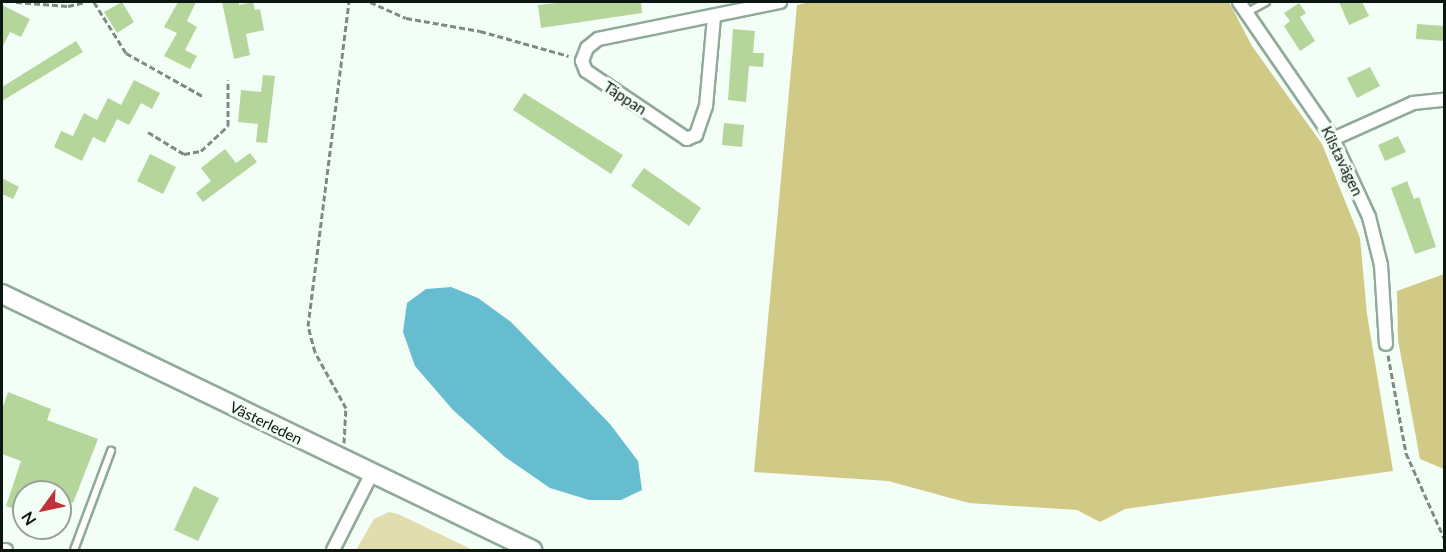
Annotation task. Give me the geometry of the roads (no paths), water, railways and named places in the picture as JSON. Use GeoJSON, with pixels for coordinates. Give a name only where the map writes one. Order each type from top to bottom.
{"type":"FeatureCollection","features":[{"type":"Feature","properties":{"kind":"street"},"geometry":{"type":"LineString","coordinates":[[714,17],[780,2]]}},
{"type":"Feature","properties":{"kind":"street","name":"Kilstavägen"},"geometry":{"type":"LineString","coordinates":[[1239,2],[1245,14],[1333,139],[1376,241],[1386,344]]}},
{"type":"Feature","properties":{"kind":"street","name":"Täppan"},"geometry":{"type":"LineString","coordinates":[[714,17],[702,125],[696,135],[687,139],[586,71],[582,61],[587,48],[598,39],[714,17]]}},
{"type":"Feature","properties":{"kind":"street"},"geometry":{"type":"LineString","coordinates":[[1333,139],[1413,103],[1444,100]]}},
{"type":"Feature","properties":{"kind":"street","name":"Västerleden"},"geometry":{"type":"LineString","coordinates":[[2,294],[371,475],[532,550]]}},
{"type":"Feature","properties":{"kind":"street"},"geometry":{"type":"LineString","coordinates":[[333,550],[371,475]]}},
{"type":"Feature","properties":{"kind":"lane"},"geometry":{"type":"LineString","coordinates":[[1245,14],[1266,2]]}},
{"type":"Feature","properties":{"kind":"lane"},"geometry":{"type":"LineString","coordinates":[[74,550],[111,451]]}},
{"type":"Feature","properties":{"kind":"water"},"geometry":{"type":"Polygon","coordinates":[[[451,287],[478,298],[511,322],[610,424],[638,461],[642,490],[621,500],[589,500],[550,488],[505,457],[453,410],[415,366],[403,332],[407,303],[426,289],[451,287]]]}}]}
